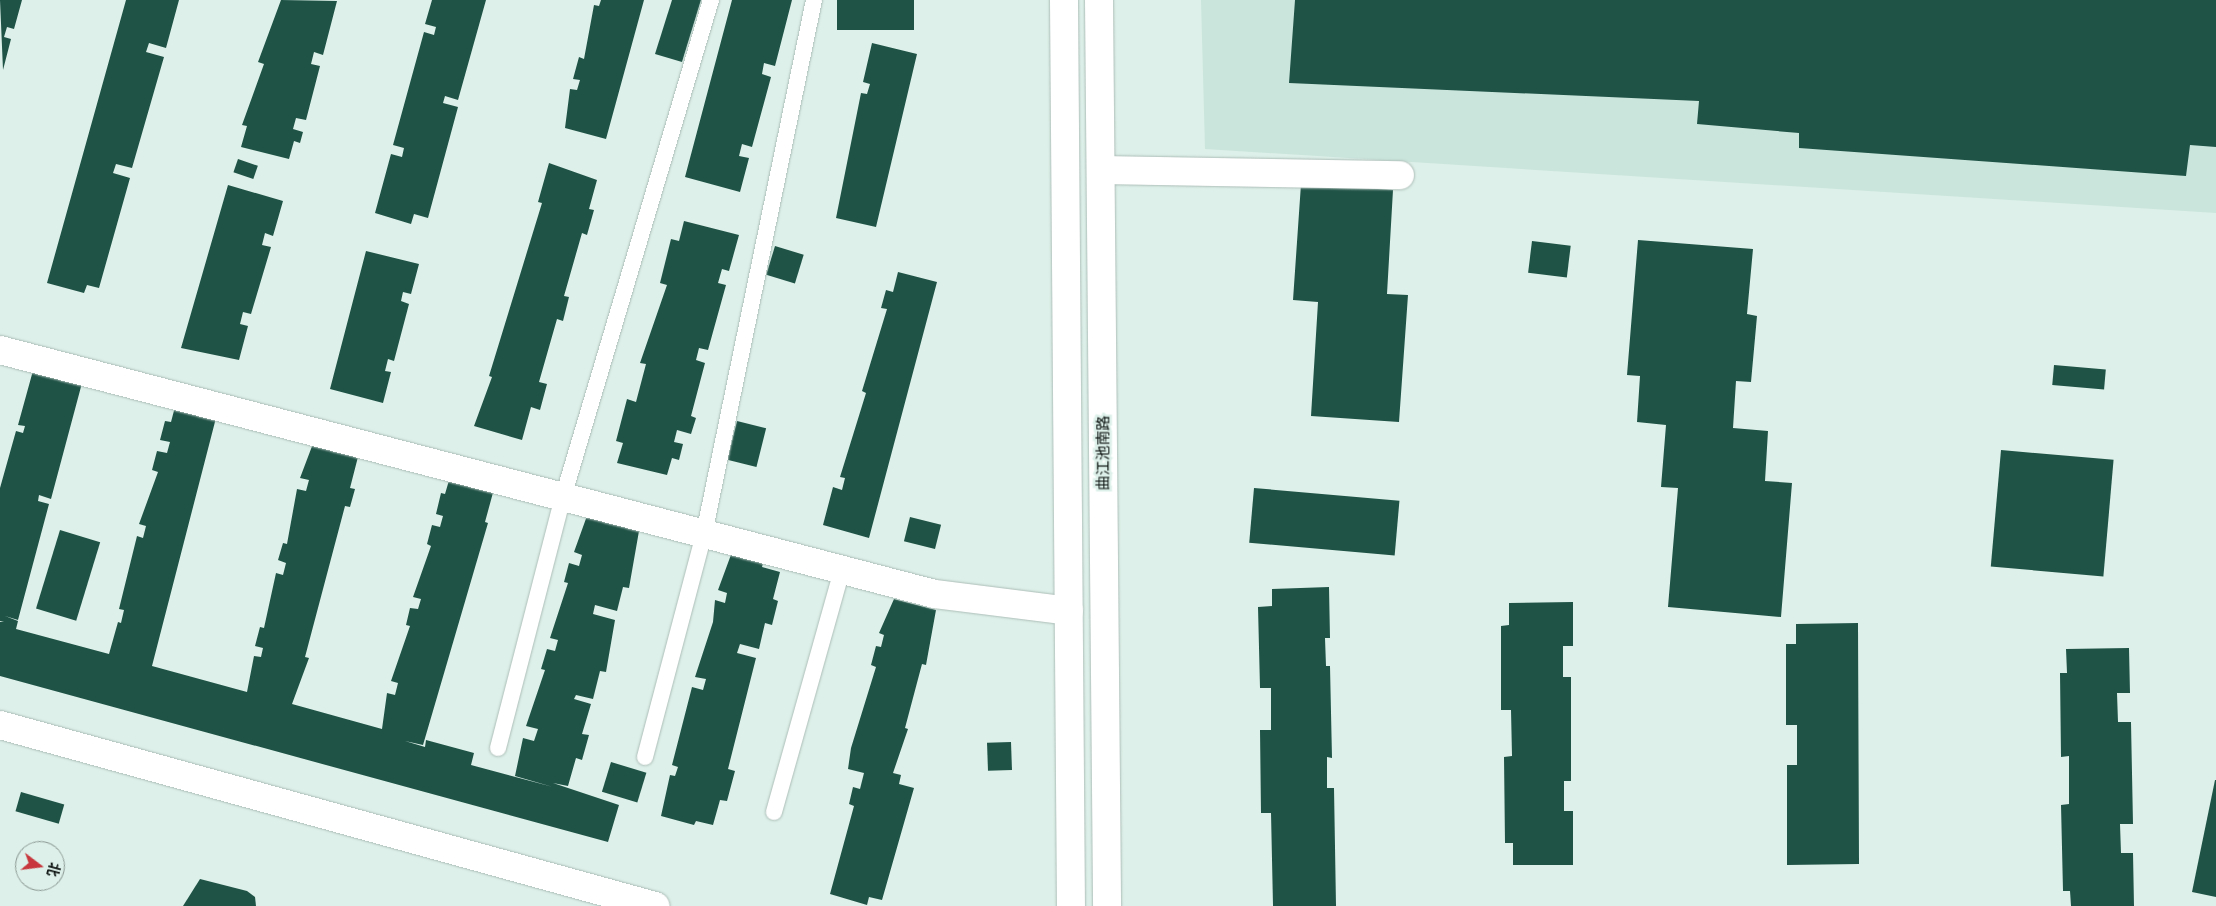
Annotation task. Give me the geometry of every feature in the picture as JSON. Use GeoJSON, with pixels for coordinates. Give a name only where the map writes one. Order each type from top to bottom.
{"type":"FeatureCollection","features":[{"type":"Feature","properties":{"kind":"street"},"geometry":{"type":"LineString","coordinates":[[1064,0],[1071,906]]}},
{"type":"Feature","properties":{"kind":"street","name":"曲江池南路"},"geometry":{"type":"LineString","coordinates":[[1099,0],[1106,906]]}},
{"type":"Feature","properties":{"kind":"street"},"geometry":{"type":"LineString","coordinates":[[1100,170],[1400,175]]}},
{"type":"Feature","properties":{"kind":"street"},"geometry":{"type":"LineString","coordinates":[[0,350],[935,594],[1069,611]]}},
{"type":"Feature","properties":{"kind":"street"},"geometry":{"type":"LineString","coordinates":[[0,725],[655,906]]}},
{"type":"Feature","properties":{"kind":"lane"},"geometry":{"type":"LineString","coordinates":[[498,748],[563,497],[711,0]]}},
{"type":"Feature","properties":{"kind":"lane"},"geometry":{"type":"LineString","coordinates":[[645,757],[704,534],[814,0]]}},
{"type":"Feature","properties":{"kind":"lane"},"geometry":{"type":"LineString","coordinates":[[774,812],[842,570]]}},
{"type":"Feature","properties":{"kind":"shaded area"},"geometry":{"type":"Polygon","coordinates":[[[1201,0],[2216,0],[2216,213],[1205,149],[1201,0]]]}},
{"type":"Feature","properties":{"kind":"building"},"geometry":{"type":"Polygon","coordinates":[[[0,0],[22,0],[14,29],[7,27],[4,37],[11,39],[3,70],[0,0]]]}},
{"type":"Feature","properties":{"kind":"building"},"geometry":{"type":"Polygon","coordinates":[[[126,0],[179,0],[166,48],[149,43],[146,52],[164,57],[132,168],[116,164],[113,173],[130,178],[99,288],[87,285],[84,293],[47,283],[126,0]]]}},
{"type":"Feature","properties":{"kind":"building"},"geometry":{"type":"Polygon","coordinates":[[[281,0],[337,1],[323,55],[314,52],[311,64],[320,66],[306,120],[296,118],[293,129],[303,132],[300,143],[294,141],[289,159],[241,147],[247,126],[242,125],[264,64],[258,62],[281,0]]]}},
{"type":"Feature","properties":{"kind":"building"},"geometry":{"type":"Polygon","coordinates":[[[432,0],[486,0],[458,100],[445,96],[443,103],[458,107],[428,218],[414,214],[411,224],[375,213],[391,154],[402,157],[404,148],[393,145],[424,32],[434,35],[436,27],[425,24],[432,0]]]}},
{"type":"Feature","properties":{"kind":"building"},"geometry":{"type":"Polygon","coordinates":[[[601,0],[644,0],[606,139],[565,128],[570,89],[577,90],[580,80],[573,79],[579,57],[584,59],[594,5],[599,6],[601,0]]]}},
{"type":"Feature","properties":{"kind":"building"},"geometry":{"type":"Polygon","coordinates":[[[672,0],[701,0],[682,62],[655,54],[672,0]]]}},
{"type":"Feature","properties":{"kind":"building"},"geometry":{"type":"Polygon","coordinates":[[[732,0],[792,0],[775,66],[764,63],[762,74],[771,77],[752,147],[742,144],[739,156],[749,158],[740,192],[685,177],[732,0]]]}},
{"type":"Feature","properties":{"kind":"building"},"geometry":{"type":"Polygon","coordinates":[[[837,0],[914,0],[914,30],[837,30],[837,0]]]}},
{"type":"Feature","properties":{"kind":"building"},"geometry":{"type":"Polygon","coordinates":[[[1295,0],[2216,0],[2216,147],[2190,145],[2186,176],[1799,148],[1799,133],[1697,124],[1699,101],[1289,83],[1295,0]]]}},
{"type":"Feature","properties":{"kind":"building"},"geometry":{"type":"Polygon","coordinates":[[[872,43],[917,54],[876,227],[836,218],[861,93],[867,94],[870,84],[863,82],[872,43]]]}},
{"type":"Feature","properties":{"kind":"building"},"geometry":{"type":"Polygon","coordinates":[[[238,159],[258,166],[253,179],[233,172],[238,159]]]}},
{"type":"Feature","properties":{"kind":"building"},"geometry":{"type":"Polygon","coordinates":[[[549,163],[597,180],[589,209],[594,210],[587,235],[582,233],[564,296],[569,297],[563,321],[557,319],[539,382],[547,384],[540,410],[531,407],[522,440],[474,426],[492,377],[489,376],[542,203],[538,202],[549,163]]]}},
{"type":"Feature","properties":{"kind":"building"},"geometry":{"type":"Polygon","coordinates":[[[1301,184],[1393,190],[1387,294],[1408,295],[1399,422],[1311,416],[1318,302],[1293,300],[1301,184]]]}},
{"type":"Feature","properties":{"kind":"building"},"geometry":{"type":"Polygon","coordinates":[[[228,185],[283,201],[273,236],[265,233],[262,245],[271,247],[251,314],[243,312],[240,324],[248,326],[239,360],[181,348],[228,185]]]}},
{"type":"Feature","properties":{"kind":"building"},"geometry":{"type":"Polygon","coordinates":[[[684,221],[739,235],[729,271],[722,269],[718,283],[726,285],[708,350],[699,348],[696,360],[705,363],[691,416],[696,418],[691,434],[677,430],[674,442],[683,444],[679,460],[672,458],[667,475],[617,463],[623,443],[616,441],[627,399],[636,402],[646,364],[640,363],[667,285],[660,283],[671,239],[679,241],[684,221]]]}},
{"type":"Feature","properties":{"kind":"building"},"geometry":{"type":"Polygon","coordinates":[[[1638,240],[1753,249],[1747,314],[1757,316],[1751,382],[1736,381],[1733,428],[1768,431],[1765,481],[1792,483],[1781,617],[1668,607],[1678,488],[1661,487],[1666,425],[1637,422],[1640,376],[1627,375],[1638,240]]]}},
{"type":"Feature","properties":{"kind":"building"},"geometry":{"type":"Polygon","coordinates":[[[1532,241],[1571,246],[1567,278],[1528,273],[1532,241]]]}},
{"type":"Feature","properties":{"kind":"building"},"geometry":{"type":"Polygon","coordinates":[[[775,246],[804,255],[795,283],[766,275],[775,246]]]}},
{"type":"Feature","properties":{"kind":"building"},"geometry":{"type":"Polygon","coordinates":[[[366,251],[419,264],[411,294],[403,292],[401,301],[409,304],[394,361],[388,359],[385,371],[391,372],[383,403],[330,389],[366,251]]]}},
{"type":"Feature","properties":{"kind":"building"},"geometry":{"type":"Polygon","coordinates":[[[898,272],[937,282],[869,538],[823,525],[833,487],[842,490],[845,478],[840,477],[866,393],[862,391],[887,309],[881,308],[886,290],[893,292],[898,272]]]}},
{"type":"Feature","properties":{"kind":"building"},"geometry":{"type":"Polygon","coordinates":[[[2054,365],[2106,370],[2104,389],[2052,385],[2054,365]]]}},
{"type":"Feature","properties":{"kind":"building"},"geometry":{"type":"Polygon","coordinates":[[[34,367],[82,383],[51,499],[39,495],[38,501],[49,504],[18,620],[5,616],[18,621],[16,629],[109,654],[118,622],[121,623],[124,610],[119,609],[137,536],[143,538],[146,526],[139,524],[158,472],[152,470],[157,451],[167,453],[170,442],[160,440],[165,421],[171,422],[176,403],[217,414],[152,666],[247,692],[254,656],[261,657],[263,648],[255,646],[260,627],[264,628],[276,573],[283,575],[286,563],[278,560],[283,543],[287,544],[297,489],[306,491],[309,480],[300,478],[314,441],[359,453],[350,488],[355,489],[350,507],[345,506],[305,657],[309,658],[292,704],[382,729],[387,693],[395,695],[398,683],[391,681],[410,626],[406,625],[410,608],[418,609],[421,599],[413,597],[431,546],[427,544],[432,525],[440,527],[443,516],[436,514],[441,493],[445,494],[450,477],[494,489],[485,522],[488,523],[423,745],[405,741],[425,747],[426,740],[474,753],[471,765],[553,787],[515,776],[523,738],[534,741],[538,729],[526,726],[545,670],[541,669],[547,649],[555,651],[558,640],[550,638],[568,583],[564,582],[569,563],[579,566],[582,555],[574,552],[588,513],[639,531],[629,588],[623,587],[617,611],[595,605],[593,614],[615,620],[606,672],[600,671],[593,699],[576,695],[574,699],[591,704],[582,734],[589,735],[582,760],[576,758],[568,786],[553,783],[619,805],[608,842],[0,676],[0,622],[4,622],[0,621],[0,488],[16,431],[23,433],[25,426],[18,425],[34,367]]]}},
{"type":"Feature","properties":{"kind":"building"},"geometry":{"type":"Polygon","coordinates":[[[737,421],[766,428],[756,467],[727,460],[737,421]]]}},
{"type":"Feature","properties":{"kind":"building"},"geometry":{"type":"Polygon","coordinates":[[[2001,450],[2114,460],[2103,576],[1991,567],[2001,450]]]}},
{"type":"Feature","properties":{"kind":"building"},"geometry":{"type":"Polygon","coordinates":[[[1254,488],[1399,501],[1395,556],[1249,543],[1254,488]]]}},
{"type":"Feature","properties":{"kind":"building"},"geometry":{"type":"Polygon","coordinates":[[[910,517],[941,525],[935,549],[904,541],[910,517]]]}},
{"type":"Feature","properties":{"kind":"building"},"geometry":{"type":"Polygon","coordinates":[[[60,530],[100,542],[76,621],[36,608],[60,530]]]}},
{"type":"Feature","properties":{"kind":"building"},"geometry":{"type":"Polygon","coordinates":[[[732,552],[764,560],[762,567],[780,572],[773,599],[778,601],[772,625],[765,623],[759,649],[740,644],[737,653],[756,658],[728,769],[735,771],[727,801],[720,800],[713,825],[696,821],[694,825],[661,816],[670,775],[675,776],[678,767],[672,765],[692,687],[703,690],[706,679],[695,677],[713,622],[715,600],[725,603],[727,593],[718,590],[732,552]]]}},
{"type":"Feature","properties":{"kind":"building"},"geometry":{"type":"Polygon","coordinates":[[[1329,587],[1330,638],[1325,638],[1326,666],[1330,666],[1332,758],[1327,757],[1327,788],[1334,788],[1336,906],[1273,906],[1271,813],[1261,813],[1260,730],[1271,730],[1271,688],[1260,688],[1258,607],[1272,606],[1272,589],[1329,587]]]}},
{"type":"Feature","properties":{"kind":"building"},"geometry":{"type":"Polygon","coordinates":[[[894,599],[936,610],[926,665],[922,664],[905,728],[908,729],[893,773],[901,775],[899,784],[914,788],[882,900],[869,897],[867,905],[830,894],[854,806],[849,804],[853,787],[860,789],[864,773],[848,769],[851,748],[876,667],[871,665],[876,646],[881,647],[884,635],[879,633],[894,599]]]}},
{"type":"Feature","properties":{"kind":"building"},"geometry":{"type":"Polygon","coordinates":[[[1573,602],[1573,646],[1563,646],[1563,677],[1571,677],[1571,781],[1564,781],[1564,811],[1573,811],[1573,865],[1513,865],[1513,843],[1505,843],[1504,757],[1512,756],[1511,710],[1501,710],[1501,626],[1509,625],[1509,603],[1573,602]]]}},
{"type":"Feature","properties":{"kind":"building"},"geometry":{"type":"Polygon","coordinates":[[[1858,623],[1859,864],[1787,865],[1787,765],[1797,765],[1797,725],[1786,725],[1786,644],[1796,644],[1796,624],[1858,623]]]}},
{"type":"Feature","properties":{"kind":"building"},"geometry":{"type":"Polygon","coordinates":[[[2129,648],[2130,693],[2117,693],[2118,722],[2131,722],[2133,824],[2120,824],[2121,853],[2133,853],[2134,906],[2071,906],[2070,891],[2063,891],[2061,805],[2069,804],[2069,756],[2061,757],[2060,673],[2067,673],[2066,649],[2129,648]]]}},
{"type":"Feature","properties":{"kind":"building"},"geometry":{"type":"Polygon","coordinates":[[[1011,742],[1012,770],[988,771],[987,743],[1011,742]]]}},
{"type":"Feature","properties":{"kind":"building"},"geometry":{"type":"Polygon","coordinates":[[[611,762],[646,773],[637,802],[602,792],[611,762]]]}},
{"type":"Feature","properties":{"kind":"building"},"geometry":{"type":"Polygon","coordinates":[[[2216,780],[2216,897],[2192,892],[2216,780]]]}},
{"type":"Feature","properties":{"kind":"building"},"geometry":{"type":"Polygon","coordinates":[[[21,792],[64,804],[59,824],[15,811],[21,792]]]}},
{"type":"Feature","properties":{"kind":"building"},"geometry":{"type":"Polygon","coordinates":[[[200,879],[247,891],[255,897],[256,906],[183,906],[200,879]]]}}]}
